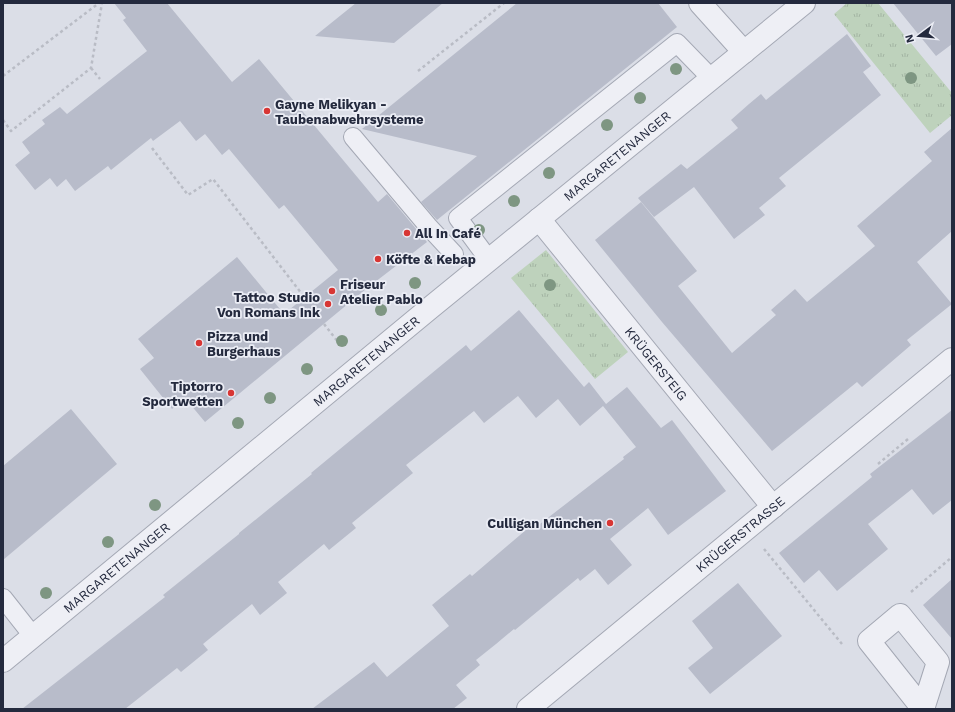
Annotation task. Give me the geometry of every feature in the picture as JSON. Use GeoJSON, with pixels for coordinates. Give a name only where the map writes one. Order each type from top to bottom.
{"type":"FeatureCollection","features":[{"type":"Feature","properties":{"kind":"street"},"geometry":{"type":"LineString","coordinates":[[700,3],[744,52]]}},
{"type":"Feature","properties":{"kind":"street","name":"MARGARETENANGER"},"geometry":{"type":"LineString","coordinates":[[3,661],[489,260],[804,3]]}},
{"type":"Feature","properties":{"kind":"street","name":"KRÜGERSTEIG"},"geometry":{"type":"LineString","coordinates":[[539,219],[773,507]]}},
{"type":"Feature","properties":{"kind":"street","name":"KRÜGERSTRASSE"},"geometry":{"type":"LineString","coordinates":[[528,709],[952,360]]}},
{"type":"Feature","properties":{"kind":"street"},"geometry":{"type":"LineString","coordinates":[[900,615],[938,662],[923,709],[869,641],[900,615]]}},
{"type":"Feature","properties":{"kind":"lane"},"geometry":{"type":"LineString","coordinates":[[489,260],[458,218],[464,213],[677,42],[712,79]]}},
{"type":"Feature","properties":{"kind":"lane"},"geometry":{"type":"LineString","coordinates":[[353,137],[428,226],[454,254]]}},
{"type":"Feature","properties":{"kind":"lane"},"geometry":{"type":"LineString","coordinates":[[3,598],[33,636]]}},
{"type":"Feature","properties":{"kind":"path"},"geometry":{"type":"LineString","coordinates":[[3,120],[11,131],[91,68],[100,3]]}},
{"type":"Feature","properties":{"kind":"path"},"geometry":{"type":"LineString","coordinates":[[3,76],[100,3]]}},
{"type":"Feature","properties":{"kind":"path"},"geometry":{"type":"LineString","coordinates":[[418,71],[504,3]]}},
{"type":"Feature","properties":{"kind":"path"},"geometry":{"type":"LineString","coordinates":[[91,68],[100,79]]}},
{"type":"Feature","properties":{"kind":"path"},"geometry":{"type":"LineString","coordinates":[[152,148],[188,195],[213,178],[305,298]]}},
{"type":"Feature","properties":{"kind":"path"},"geometry":{"type":"LineString","coordinates":[[878,464],[908,439]]}},
{"type":"Feature","properties":{"kind":"path"},"geometry":{"type":"LineString","coordinates":[[747,529],[841,644],[869,641]]}},
{"type":"Feature","properties":{"kind":"path"},"geometry":{"type":"LineString","coordinates":[[900,615],[897,604],[952,557]]}},
{"type":"Feature","properties":{"kind":"green space"},"geometry":{"type":"Polygon","coordinates":[[[847,3],[878,3],[952,93],[952,115],[930,133],[834,14],[847,3]]]}},
{"type":"Feature","properties":{"kind":"green space"},"geometry":{"type":"Polygon","coordinates":[[[546,250],[628,352],[595,379],[511,278],[546,250]]]}},
{"type":"Feature","properties":{"kind":"building"},"geometry":{"type":"Polygon","coordinates":[[[114,3],[167,3],[232,82],[259,59],[378,202],[387,194],[427,242],[366,289],[205,422],[185,398],[172,409],[140,369],[154,358],[138,339],[237,257],[284,314],[338,270],[284,205],[279,209],[229,149],[222,155],[205,134],[196,141],[180,121],[153,141],[151,138],[111,170],[108,166],[75,191],[66,179],[57,187],[50,178],[35,190],[15,165],[30,153],[22,142],[45,124],[42,120],[60,107],[67,114],[147,51],[123,20],[126,18],[114,3]]]}},
{"type":"Feature","properties":{"kind":"building"},"geometry":{"type":"Polygon","coordinates":[[[356,3],[443,3],[394,43],[315,36],[356,3]]]}},
{"type":"Feature","properties":{"kind":"building"},"geometry":{"type":"Polygon","coordinates":[[[517,3],[658,3],[677,27],[437,220],[421,202],[477,156],[362,129],[517,3]]]}},
{"type":"Feature","properties":{"kind":"building"},"geometry":{"type":"Polygon","coordinates":[[[893,3],[952,3],[952,44],[936,56],[893,3]]]}},
{"type":"Feature","properties":{"kind":"building"},"geometry":{"type":"Polygon","coordinates":[[[847,34],[871,66],[863,72],[881,95],[779,178],[786,186],[759,208],[765,215],[734,239],[694,187],[654,217],[638,198],[681,164],[687,169],[738,128],[731,120],[749,104],[761,94],[766,100],[847,34]]]}},
{"type":"Feature","properties":{"kind":"building"},"geometry":{"type":"Polygon","coordinates":[[[952,128],[952,231],[917,262],[952,304],[907,340],[911,345],[862,387],[857,382],[772,451],[662,322],[595,240],[641,202],[697,271],[678,286],[732,353],[776,315],[771,310],[795,289],[807,302],[875,246],[857,226],[932,161],[924,152],[952,128]]]}},
{"type":"Feature","properties":{"kind":"building"},"geometry":{"type":"Polygon","coordinates":[[[519,310],[584,387],[589,382],[606,404],[627,387],[661,428],[672,420],[726,491],[668,535],[648,508],[610,539],[632,565],[608,585],[595,569],[580,581],[578,578],[515,630],[514,629],[476,660],[480,665],[456,685],[467,698],[453,709],[312,709],[374,662],[387,677],[449,626],[432,605],[470,574],[472,576],[533,524],[536,527],[624,459],[623,457],[636,447],[603,406],[580,426],[558,399],[536,418],[518,396],[484,423],[474,411],[406,465],[413,473],[352,523],[356,528],[329,550],[324,544],[278,582],[287,593],[260,615],[252,604],[203,644],[208,650],[181,672],[177,668],[125,709],[22,709],[165,597],[163,595],[312,474],[311,473],[466,345],[471,351],[519,310]]]}},
{"type":"Feature","properties":{"kind":"building"},"geometry":{"type":"Polygon","coordinates":[[[71,409],[117,464],[3,560],[3,466],[71,409]]]}},
{"type":"Feature","properties":{"kind":"building"},"geometry":{"type":"Polygon","coordinates":[[[952,410],[952,500],[933,515],[912,489],[868,524],[888,549],[837,591],[819,570],[804,583],[779,553],[872,477],[870,474],[952,410]]]}},
{"type":"Feature","properties":{"kind":"building"},"geometry":{"type":"Polygon","coordinates":[[[952,579],[952,639],[923,605],[952,579]]]}},
{"type":"Feature","properties":{"kind":"building"},"geometry":{"type":"Polygon","coordinates":[[[738,583],[782,636],[710,694],[688,668],[713,648],[692,621],[738,583]]]}},
{"type":"Feature","properties":{"kind":"place","name":"Gayne Melikyan - Taubenabwehrsysteme"},"geometry":{"type":"Point","coordinates":[267,111]}},
{"type":"Feature","properties":{"kind":"place","name":"All In Café"},"geometry":{"type":"Point","coordinates":[407,233]}},
{"type":"Feature","properties":{"kind":"place","name":"Köfte & Kebap"},"geometry":{"type":"Point","coordinates":[378,259]}},
{"type":"Feature","properties":{"kind":"place","name":"Friseur Atelier Pablo"},"geometry":{"type":"Point","coordinates":[332,291]}},
{"type":"Feature","properties":{"kind":"place","name":"Tattoo Studio Von Romans Ink"},"geometry":{"type":"Point","coordinates":[328,304]}},
{"type":"Feature","properties":{"kind":"place","name":"Pizza und Burgerhaus"},"geometry":{"type":"Point","coordinates":[199,343]}},
{"type":"Feature","properties":{"kind":"place","name":"Tiptorro Sportwetten"},"geometry":{"type":"Point","coordinates":[231,393]}},
{"type":"Feature","properties":{"kind":"place","name":"Culligan München"},"geometry":{"type":"Point","coordinates":[610,523]}}]}
